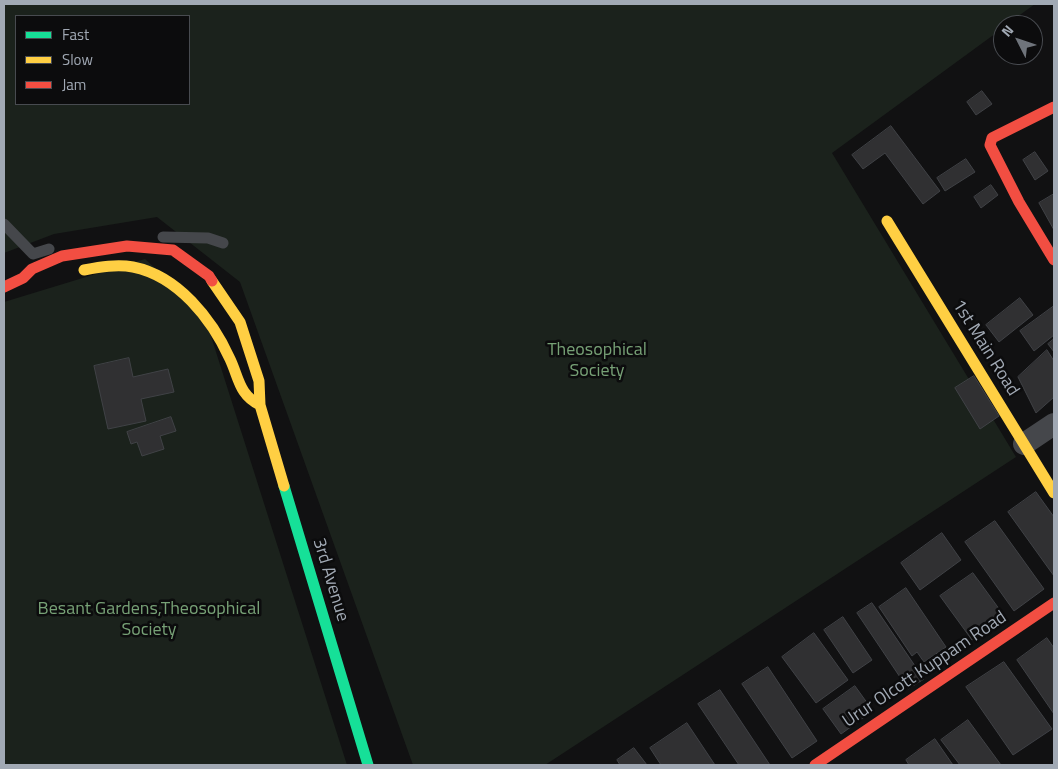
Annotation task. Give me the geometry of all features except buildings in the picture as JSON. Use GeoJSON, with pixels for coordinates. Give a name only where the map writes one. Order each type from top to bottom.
{"type":"FeatureCollection","features":[{"type":"Feature","properties":{"kind":"main road"},"geometry":{"type":"LineString","coordinates":[[1054,107],[992,138],[990,145],[1019,202],[1054,260]]}},
{"type":"Feature","properties":{"kind":"main road","name":"1st Main Road"},"geometry":{"type":"LineString","coordinates":[[887,221],[1054,493]]}},
{"type":"Feature","properties":{"kind":"main road"},"geometry":{"type":"LineString","coordinates":[[4,287],[23,278],[32,269],[62,256],[127,246],[173,250],[209,276],[240,322],[260,381],[260,405]]}},
{"type":"Feature","properties":{"kind":"main road"},"geometry":{"type":"LineString","coordinates":[[70,274],[89,269],[120,266],[139,268],[160,276],[183,291],[200,309],[215,332],[247,397],[260,405]]}},
{"type":"Feature","properties":{"kind":"main road"},"geometry":{"type":"LineString","coordinates":[[23,278],[29,282],[35,282]]}},
{"type":"Feature","properties":{"kind":"main road","name":"3rd Avenue"},"geometry":{"type":"LineString","coordinates":[[260,405],[368,765]]}},
{"type":"Feature","properties":{"kind":"main road","name":"Urur Olcott Kuppam Road"},"geometry":{"type":"LineString","coordinates":[[816,765],[1054,604]]}},
{"type":"Feature","properties":{"kind":"street"},"geometry":{"type":"LineString","coordinates":[[1024,444],[1054,424]]}},
{"type":"Feature","properties":{"kind":"lane"},"geometry":{"type":"LineString","coordinates":[[4,224],[33,254],[73,243],[119,236],[208,238],[223,243]]}},
{"type":"Feature","properties":{"kind":"green space","name":"Theosophical Society"},"geometry":{"type":"Polygon","coordinates":[[[4,4],[1035,4],[1020,15],[993,15],[993,35],[832,153],[1016,457],[545,765],[413,765],[240,282],[157,217],[54,234],[4,253],[4,4]]]}},
{"type":"Feature","properties":{"kind":"green space","name":"Besant Gardens,Theosophical Society"},"geometry":{"type":"Polygon","coordinates":[[[145,259],[203,311],[347,765],[4,765],[4,302],[145,259]]]}},
{"type":"Feature","properties":{"kind":"traffic: fast"},"geometry":{"type":"LineString","coordinates":[[284,486],[368,765]]}},
{"type":"Feature","properties":{"kind":"traffic: slow"},"geometry":{"type":"LineString","coordinates":[[887,221],[1054,493]]}},
{"type":"Feature","properties":{"kind":"traffic: slow"},"geometry":{"type":"LineString","coordinates":[[84,270],[115,266],[133,267],[149,272],[179,290],[192,301],[214,329],[230,359],[240,385],[248,396],[260,405]]}},
{"type":"Feature","properties":{"kind":"traffic: slow"},"geometry":{"type":"LineString","coordinates":[[212,281],[240,322],[259,381],[260,405],[284,486]]}},
{"type":"Feature","properties":{"kind":"traffic: jam"},"geometry":{"type":"LineString","coordinates":[[1054,107],[992,138],[990,145],[1019,202],[1054,260]]}},
{"type":"Feature","properties":{"kind":"traffic: jam"},"geometry":{"type":"LineString","coordinates":[[4,287],[23,278],[32,269],[62,256],[127,246],[173,250],[209,276],[212,281]]}},
{"type":"Feature","properties":{"kind":"traffic: jam"},"geometry":{"type":"LineString","coordinates":[[815,765],[1054,603]]}}]}
